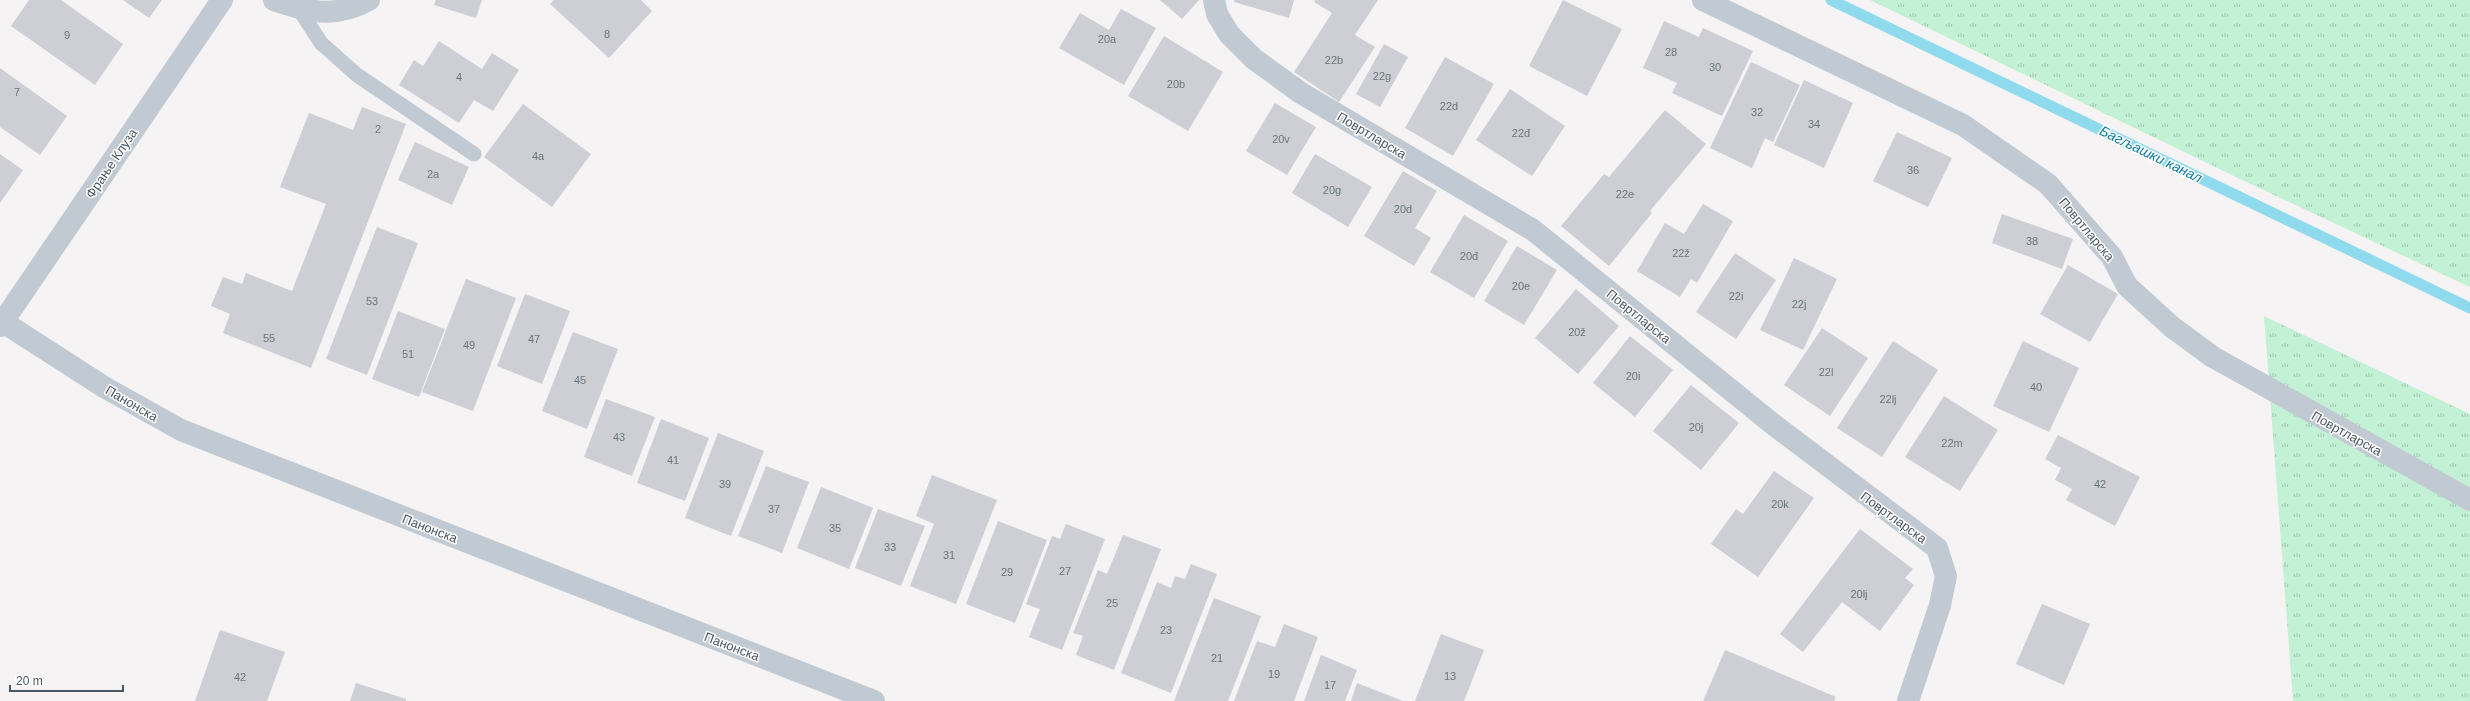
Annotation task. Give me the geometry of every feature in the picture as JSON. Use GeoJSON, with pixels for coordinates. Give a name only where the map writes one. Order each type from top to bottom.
{"type":"FeatureCollection","features":[{"type":"Feature","properties":{"kind":"street","name":"Фрање Клуза"},"geometry":{"type":"LineString","coordinates":[[2,324],[222,0]]}},
{"type":"Feature","properties":{"kind":"street"},"geometry":{"type":"LineString","coordinates":[[274,0],[299,8],[327,12],[352,10],[369,0]]}},
{"type":"Feature","properties":{"kind":"street","name":"Повртларска"},"geometry":{"type":"LineString","coordinates":[[1214,0],[1217,14],[1229,34],[1254,58],[1301,93],[1533,230],[1774,425],[1874,503],[1937,548],[1946,576],[1940,605],[1908,701]]}},
{"type":"Feature","properties":{"kind":"street","name":"Повртларска"},"geometry":{"type":"LineString","coordinates":[[1702,0],[1962,125],[2048,184],[2112,257],[2127,286],[2172,327],[2213,357],[2470,500]]}},
{"type":"Feature","properties":{"kind":"street","name":"Панонска"},"geometry":{"type":"LineString","coordinates":[[2,324],[104,387],[181,430],[874,701]]}},
{"type":"Feature","properties":{"kind":"lane"},"geometry":{"type":"LineString","coordinates":[[299,8],[321,43],[357,75],[474,154]]}},
{"type":"Feature","properties":{"kind":"green space"},"geometry":{"type":"Polygon","coordinates":[[[1870,0],[2470,0],[2470,287],[2240,179],[1870,0]]]}},
{"type":"Feature","properties":{"kind":"green space"},"geometry":{"type":"Polygon","coordinates":[[[2264,316],[2470,414],[2470,701],[2293,701],[2264,316]]]}},
{"type":"Feature","properties":{"kind":"building"},"geometry":{"type":"Polygon","coordinates":[[[29,0],[61,0],[123,44],[95,85],[11,26],[29,0]]]}},
{"type":"Feature","properties":{"kind":"building"},"geometry":{"type":"Polygon","coordinates":[[[123,0],[162,0],[149,18],[123,0]]]}},
{"type":"Feature","properties":{"kind":"building"},"geometry":{"type":"Polygon","coordinates":[[[436,0],[482,0],[476,18],[434,5],[436,0]]]}},
{"type":"Feature","properties":{"kind":"building"},"geometry":{"type":"Polygon","coordinates":[[[554,0],[641,0],[652,11],[609,58],[550,4],[554,0]]]}},
{"type":"Feature","properties":{"kind":"building"},"geometry":{"type":"Polygon","coordinates":[[[1160,0],[1199,0],[1182,19],[1160,0]]]}},
{"type":"Feature","properties":{"kind":"building"},"geometry":{"type":"Polygon","coordinates":[[[1234,0],[1294,0],[1289,18],[1234,2],[1234,0]]]}},
{"type":"Feature","properties":{"kind":"building"},"geometry":{"type":"Polygon","coordinates":[[[1315,0],[1378,0],[1355,35],[1375,47],[1339,102],[1294,72],[1332,13],[1314,2],[1315,0]]]}},
{"type":"Feature","properties":{"kind":"building"},"geometry":{"type":"Polygon","coordinates":[[[1563,0],[1622,29],[1587,96],[1529,66],[1563,0]]]}},
{"type":"Feature","properties":{"kind":"building"},"geometry":{"type":"Polygon","coordinates":[[[1121,9],[1156,28],[1124,85],[1059,48],[1080,13],[1109,30],[1121,9]]]}},
{"type":"Feature","properties":{"kind":"building"},"geometry":{"type":"Polygon","coordinates":[[[1664,21],[1699,37],[1703,28],[1753,51],[1722,116],[1672,93],[1677,83],[1643,68],[1664,21]]]}},
{"type":"Feature","properties":{"kind":"building"},"geometry":{"type":"Polygon","coordinates":[[[1164,36],[1223,72],[1188,131],[1128,96],[1164,36]]]}},
{"type":"Feature","properties":{"kind":"building"},"geometry":{"type":"Polygon","coordinates":[[[439,41],[482,69],[492,53],[519,70],[493,111],[474,100],[459,123],[399,85],[414,60],[423,66],[439,41]]]}},
{"type":"Feature","properties":{"kind":"building"},"geometry":{"type":"Polygon","coordinates":[[[1384,44],[1408,57],[1380,107],[1356,94],[1384,44]]]}},
{"type":"Feature","properties":{"kind":"building"},"geometry":{"type":"Polygon","coordinates":[[[1445,57],[1494,84],[1453,156],[1405,128],[1445,57]]]}},
{"type":"Feature","properties":{"kind":"building"},"geometry":{"type":"Polygon","coordinates":[[[1751,62],[1800,85],[1773,142],[1765,138],[1752,168],[1710,148],[1751,62]]]}},
{"type":"Feature","properties":{"kind":"building"},"geometry":{"type":"Polygon","coordinates":[[[0,68],[67,116],[40,155],[0,127],[0,68]]]}},
{"type":"Feature","properties":{"kind":"building"},"geometry":{"type":"Polygon","coordinates":[[[1804,80],[1853,103],[1824,168],[1774,145],[1804,80]]]}},
{"type":"Feature","properties":{"kind":"building"},"geometry":{"type":"Polygon","coordinates":[[[1510,89],[1565,126],[1532,176],[1476,140],[1510,89]]]}},
{"type":"Feature","properties":{"kind":"building"},"geometry":{"type":"Polygon","coordinates":[[[1275,103],[1316,127],[1287,175],[1246,151],[1275,103]]]}},
{"type":"Feature","properties":{"kind":"building"},"geometry":{"type":"Polygon","coordinates":[[[523,104],[591,154],[552,207],[484,157],[523,104]]]}},
{"type":"Feature","properties":{"kind":"building"},"geometry":{"type":"Polygon","coordinates":[[[362,107],[406,124],[311,368],[223,333],[230,314],[211,306],[223,277],[242,284],[246,273],[292,291],[326,204],[280,187],[309,113],[353,130],[362,107]]]}},
{"type":"Feature","properties":{"kind":"building"},"geometry":{"type":"Polygon","coordinates":[[[1665,110],[1706,144],[1650,211],[1652,213],[1609,266],[1561,226],[1604,174],[1609,177],[1665,110]]]}},
{"type":"Feature","properties":{"kind":"building"},"geometry":{"type":"Polygon","coordinates":[[[1897,132],[1952,158],[1928,207],[1873,181],[1897,132]]]}},
{"type":"Feature","properties":{"kind":"building"},"geometry":{"type":"Polygon","coordinates":[[[415,142],[469,167],[452,205],[398,180],[415,142]]]}},
{"type":"Feature","properties":{"kind":"building"},"geometry":{"type":"Polygon","coordinates":[[[0,154],[23,170],[0,203],[0,154]]]}},
{"type":"Feature","properties":{"kind":"building"},"geometry":{"type":"Polygon","coordinates":[[[1315,154],[1372,187],[1348,227],[1292,193],[1315,154]]]}},
{"type":"Feature","properties":{"kind":"building"},"geometry":{"type":"Polygon","coordinates":[[[1403,171],[1437,191],[1415,228],[1431,238],[1414,266],[1364,236],[1403,171]]]}},
{"type":"Feature","properties":{"kind":"building"},"geometry":{"type":"Polygon","coordinates":[[[1703,204],[1733,221],[1697,283],[1691,279],[1680,297],[1637,271],[1665,223],[1684,234],[1703,204]]]}},
{"type":"Feature","properties":{"kind":"building"},"geometry":{"type":"Polygon","coordinates":[[[2002,214],[2073,239],[2062,269],[1992,243],[2002,214]]]}},
{"type":"Feature","properties":{"kind":"building"},"geometry":{"type":"Polygon","coordinates":[[[1464,215],[1508,241],[1474,298],[1430,272],[1464,215]]]}},
{"type":"Feature","properties":{"kind":"building"},"geometry":{"type":"Polygon","coordinates":[[[377,227],[418,243],[367,375],[326,359],[377,227]]]}},
{"type":"Feature","properties":{"kind":"building"},"geometry":{"type":"Polygon","coordinates":[[[1517,246],[1557,270],[1524,325],[1484,301],[1517,246]]]}},
{"type":"Feature","properties":{"kind":"building"},"geometry":{"type":"Polygon","coordinates":[[[1735,253],[1776,280],[1736,339],[1696,312],[1735,253]]]}},
{"type":"Feature","properties":{"kind":"building"},"geometry":{"type":"Polygon","coordinates":[[[1794,258],[1837,279],[1803,350],[1760,330],[1794,258]]]}},
{"type":"Feature","properties":{"kind":"building"},"geometry":{"type":"Polygon","coordinates":[[[2068,265],[2118,294],[2090,342],[2040,314],[2068,265]]]}},
{"type":"Feature","properties":{"kind":"building"},"geometry":{"type":"Polygon","coordinates":[[[466,279],[516,298],[473,411],[422,392],[466,279]]]}},
{"type":"Feature","properties":{"kind":"building"},"geometry":{"type":"Polygon","coordinates":[[[1576,289],[1619,326],[1578,374],[1535,338],[1576,289]]]}},
{"type":"Feature","properties":{"kind":"building"},"geometry":{"type":"Polygon","coordinates":[[[525,294],[570,311],[542,384],[497,366],[525,294]]]}},
{"type":"Feature","properties":{"kind":"building"},"geometry":{"type":"Polygon","coordinates":[[[398,311],[445,329],[419,397],[372,379],[398,311]]]}},
{"type":"Feature","properties":{"kind":"building"},"geometry":{"type":"Polygon","coordinates":[[[1822,328],[1868,358],[1830,416],[1784,385],[1822,328]]]}},
{"type":"Feature","properties":{"kind":"building"},"geometry":{"type":"Polygon","coordinates":[[[573,332],[618,349],[587,429],[542,411],[573,332]]]}},
{"type":"Feature","properties":{"kind":"building"},"geometry":{"type":"Polygon","coordinates":[[[1630,336],[1673,370],[1635,417],[1593,383],[1630,336]]]}},
{"type":"Feature","properties":{"kind":"building"},"geometry":{"type":"Polygon","coordinates":[[[1893,341],[1938,370],[1882,457],[1837,428],[1893,341]]]}},
{"type":"Feature","properties":{"kind":"building"},"geometry":{"type":"Polygon","coordinates":[[[2023,341],[2079,368],[2049,432],[1993,406],[2023,341]]]}},
{"type":"Feature","properties":{"kind":"building"},"geometry":{"type":"Polygon","coordinates":[[[1691,385],[1739,423],[1701,470],[1653,431],[1691,385]]]}},
{"type":"Feature","properties":{"kind":"building"},"geometry":{"type":"Polygon","coordinates":[[[1944,396],[1998,430],[1960,491],[1905,457],[1944,396]]]}},
{"type":"Feature","properties":{"kind":"building"},"geometry":{"type":"Polygon","coordinates":[[[606,399],[655,417],[632,476],[584,457],[606,399]]]}},
{"type":"Feature","properties":{"kind":"building"},"geometry":{"type":"Polygon","coordinates":[[[661,419],[709,438],[685,501],[637,483],[661,419]]]}},
{"type":"Feature","properties":{"kind":"building"},"geometry":{"type":"Polygon","coordinates":[[[718,433],[764,451],[731,536],[685,518],[718,433]]]}},
{"type":"Feature","properties":{"kind":"building"},"geometry":{"type":"Polygon","coordinates":[[[2058,435],[2140,477],[2115,526],[2066,500],[2072,489],[2055,480],[2061,468],[2045,459],[2058,435]]]}},
{"type":"Feature","properties":{"kind":"building"},"geometry":{"type":"Polygon","coordinates":[[[766,466],[809,482],[782,553],[738,536],[766,466]]]}},
{"type":"Feature","properties":{"kind":"building"},"geometry":{"type":"Polygon","coordinates":[[[1774,471],[1814,498],[1758,577],[1711,544],[1736,509],[1743,514],[1774,471]]]}},
{"type":"Feature","properties":{"kind":"building"},"geometry":{"type":"Polygon","coordinates":[[[932,475],[997,500],[956,604],[910,586],[934,524],[916,516],[932,475]]]}},
{"type":"Feature","properties":{"kind":"building"},"geometry":{"type":"Polygon","coordinates":[[[821,487],[873,508],[849,569],[797,548],[821,487]]]}},
{"type":"Feature","properties":{"kind":"building"},"geometry":{"type":"Polygon","coordinates":[[[878,509],[925,526],[901,586],[855,568],[878,509]]]}},
{"type":"Feature","properties":{"kind":"building"},"geometry":{"type":"Polygon","coordinates":[[[998,521],[1047,540],[1015,623],[966,604],[998,521]]]}},
{"type":"Feature","properties":{"kind":"building"},"geometry":{"type":"Polygon","coordinates":[[[1066,524],[1105,539],[1062,650],[1029,637],[1040,609],[1026,604],[1052,536],[1060,539],[1066,524]]]}},
{"type":"Feature","properties":{"kind":"building"},"geometry":{"type":"Polygon","coordinates":[[[1860,529],[1913,569],[1905,578],[1914,585],[1880,631],[1842,602],[1803,652],[1780,634],[1860,529]]]}},
{"type":"Feature","properties":{"kind":"building"},"geometry":{"type":"Polygon","coordinates":[[[1123,535],[1161,549],[1114,670],[1076,655],[1083,636],[1073,633],[1098,570],[1107,574],[1123,535]]]}},
{"type":"Feature","properties":{"kind":"building"},"geometry":{"type":"Polygon","coordinates":[[[1191,564],[1217,574],[1171,693],[1121,673],[1157,582],[1171,588],[1175,576],[1185,579],[1191,564]]]}},
{"type":"Feature","properties":{"kind":"building"},"geometry":{"type":"Polygon","coordinates":[[[1214,598],[1261,616],[1228,701],[1174,701],[1214,598]]]}},
{"type":"Feature","properties":{"kind":"building"},"geometry":{"type":"Polygon","coordinates":[[[2042,604],[2090,624],[2064,685],[2016,664],[2042,604]]]}},
{"type":"Feature","properties":{"kind":"building"},"geometry":{"type":"Polygon","coordinates":[[[1284,624],[1318,637],[1294,701],[1234,701],[1257,641],[1275,647],[1284,624]]]}},
{"type":"Feature","properties":{"kind":"building"},"geometry":{"type":"Polygon","coordinates":[[[220,630],[285,652],[267,701],[195,701],[220,630]]]}},
{"type":"Feature","properties":{"kind":"building"},"geometry":{"type":"Polygon","coordinates":[[[1441,634],[1484,650],[1464,701],[1415,701],[1441,634]]]}},
{"type":"Feature","properties":{"kind":"building"},"geometry":{"type":"Polygon","coordinates":[[[1725,650],[1836,697],[1834,701],[1703,701],[1725,650]]]}},
{"type":"Feature","properties":{"kind":"building"},"geometry":{"type":"Polygon","coordinates":[[[1321,655],[1357,670],[1345,701],[1304,701],[1321,655]]]}},
{"type":"Feature","properties":{"kind":"building"},"geometry":{"type":"Polygon","coordinates":[[[356,683],[406,699],[406,701],[350,701],[356,683]]]}},
{"type":"Feature","properties":{"kind":"building"},"geometry":{"type":"Polygon","coordinates":[[[1357,683],[1403,701],[1351,701],[1357,683]]]}},
{"type":"Feature","properties":{"kind":"waterway","name":"Багљашки канал"},"geometry":{"type":"LineString","coordinates":[[1831,0],[2470,308]]}}]}
